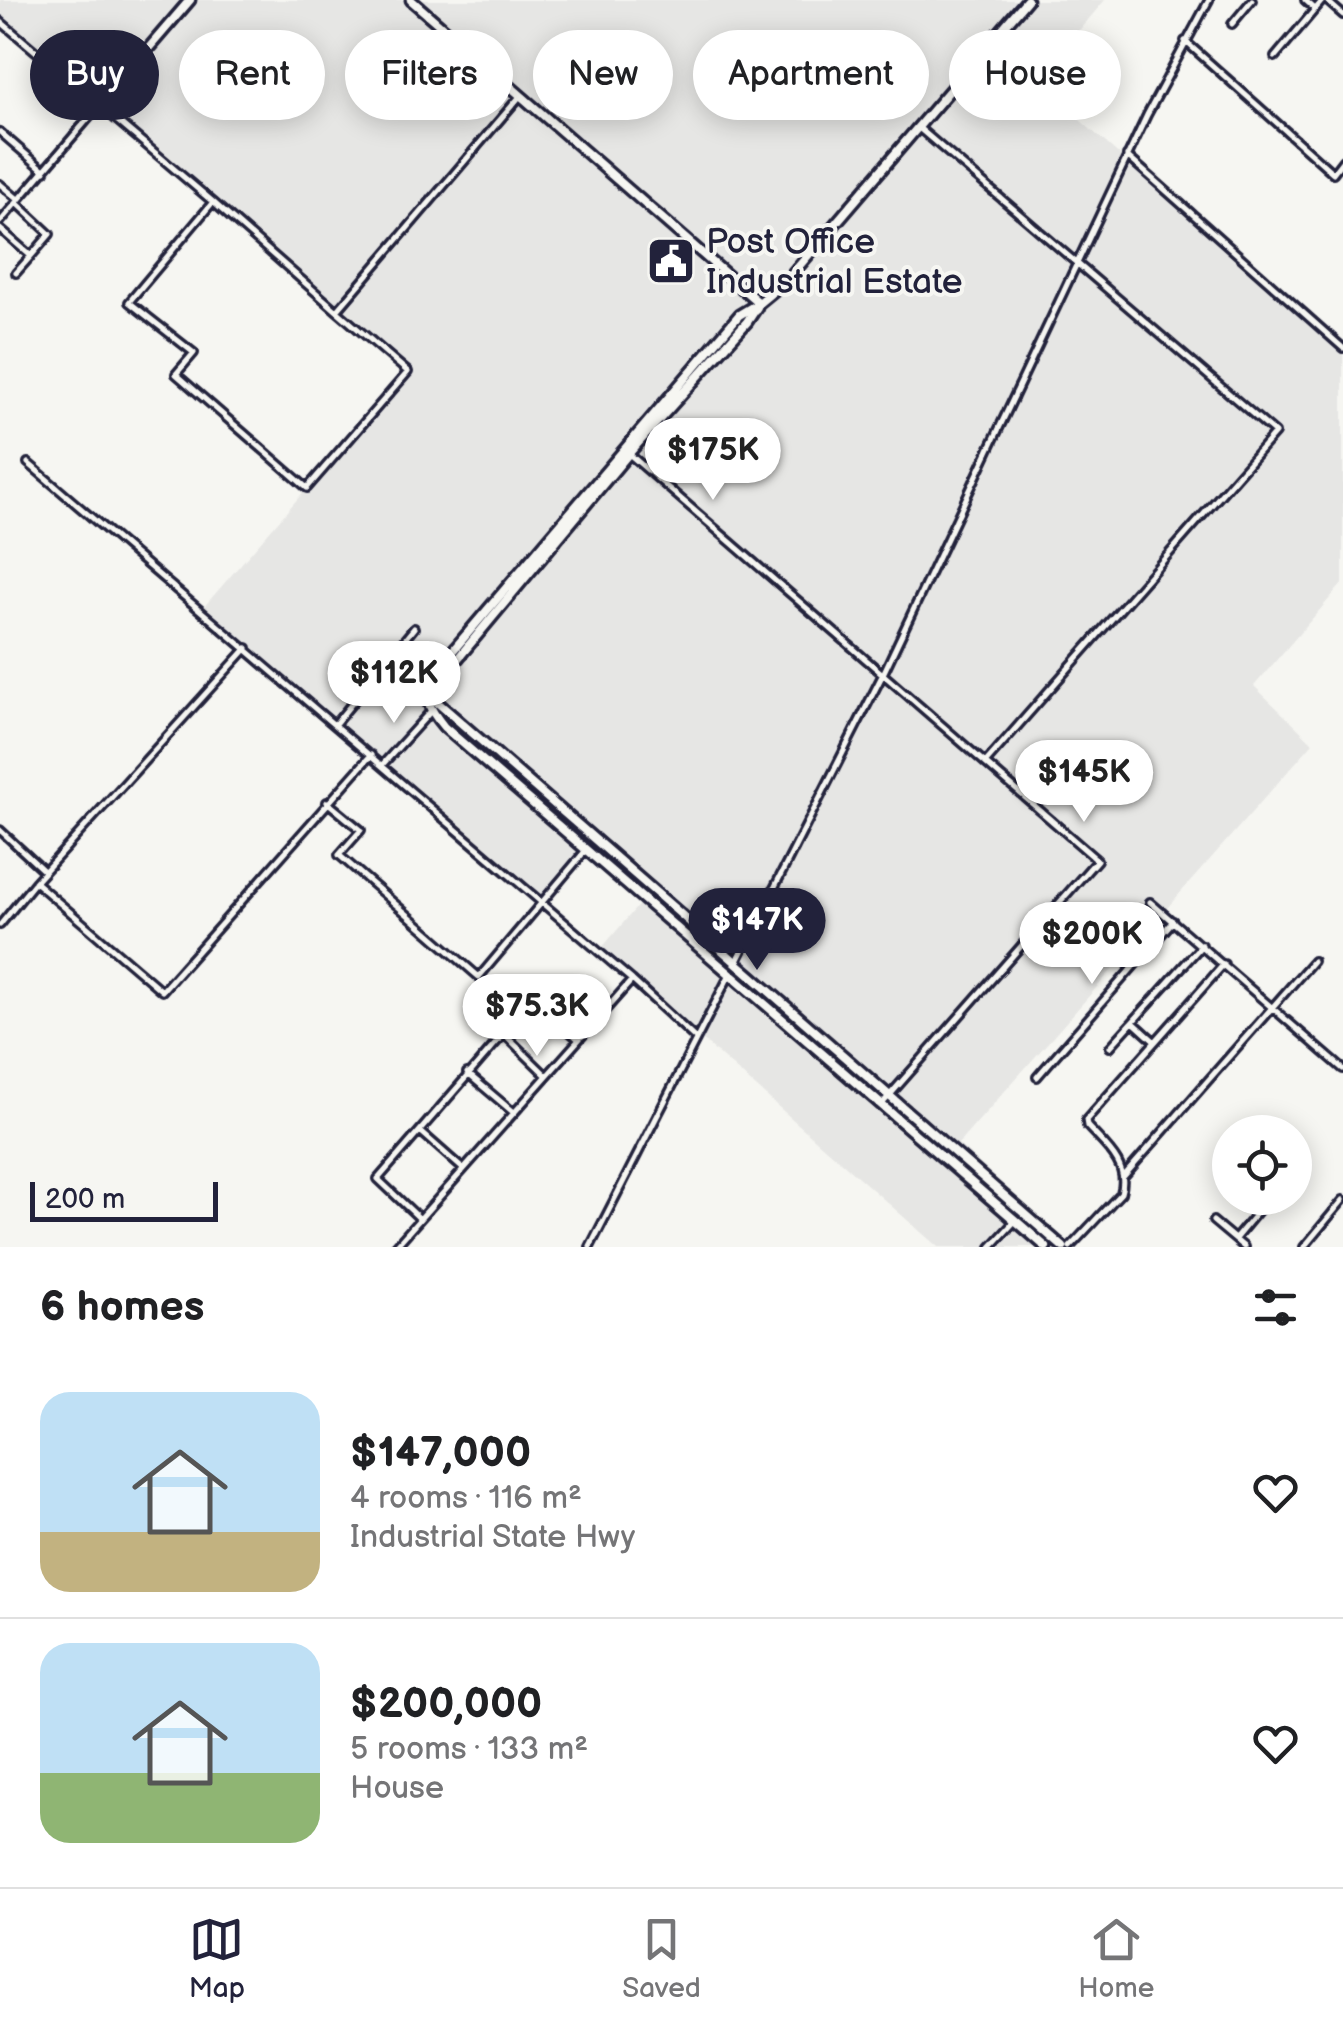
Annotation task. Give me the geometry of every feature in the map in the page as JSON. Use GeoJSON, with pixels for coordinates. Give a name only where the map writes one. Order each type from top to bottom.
{"type":"FeatureCollection","features":[{"type":"Feature","properties":{"kind":"main road"},"geometry":{"type":"LineString","coordinates":[[159,36],[190,0]]}},
{"type":"Feature","properties":{"kind":"main road"},"geometry":{"type":"LineString","coordinates":[[411,0],[760,303]]}},
{"type":"Feature","properties":{"kind":"main road"},"geometry":{"type":"LineString","coordinates":[[1026,0],[788,280],[760,303],[748,322],[626,451],[432,674],[425,694],[431,712],[444,727],[1046,1247]]}},
{"type":"Feature","properties":{"kind":"main road"},"geometry":{"type":"LineString","coordinates":[[626,451],[440,680],[435,694],[439,706],[1066,1247]]}},
{"type":"Feature","properties":{"kind":"main road"},"geometry":{"type":"LineString","coordinates":[[686,936],[694,927]]}},
{"type":"Feature","properties":{"kind":"main road"},"geometry":{"type":"LineString","coordinates":[[774,1012],[781,1002]]}},
{"type":"Feature","properties":{"kind":"street"},"geometry":{"type":"LineString","coordinates":[[736,963],[883,674],[1128,156],[1209,0]]}},
{"type":"Feature","properties":{"kind":"street"},"geometry":{"type":"LineString","coordinates":[[1232,24],[1252,0]]}},
{"type":"Feature","properties":{"kind":"street"},"geometry":{"type":"LineString","coordinates":[[1305,0],[1315,10]]}},
{"type":"Feature","properties":{"kind":"street"},"geometry":{"type":"LineString","coordinates":[[1275,56],[1324,0],[1343,16]]}},
{"type":"Feature","properties":{"kind":"street"},"geometry":{"type":"LineString","coordinates":[[2,25],[30,48]]}},
{"type":"Feature","properties":{"kind":"street"},"geometry":{"type":"LineString","coordinates":[[1185,41],[1333,172],[1343,160]]}},
{"type":"Feature","properties":{"kind":"street"},"geometry":{"type":"LineString","coordinates":[[338,311],[521,95]]}},
{"type":"Feature","properties":{"kind":"street"},"geometry":{"type":"LineString","coordinates":[[32,256],[0,226],[87,120]]}},
{"type":"Feature","properties":{"kind":"street"},"geometry":{"type":"LineString","coordinates":[[116,120],[213,202],[408,372],[307,488],[176,374],[194,353],[129,302],[213,202]]}},
{"type":"Feature","properties":{"kind":"street"},"geometry":{"type":"LineString","coordinates":[[918,127],[1275,432],[986,762]]}},
{"type":"Feature","properties":{"kind":"street"},"geometry":{"type":"LineString","coordinates":[[0,132],[45,171]]}},
{"type":"Feature","properties":{"kind":"street"},"geometry":{"type":"LineString","coordinates":[[1128,156],[1343,348]]}},
{"type":"Feature","properties":{"kind":"street"},"geometry":{"type":"LineString","coordinates":[[0,184],[50,234],[16,274]]}},
{"type":"Feature","properties":{"kind":"street"},"geometry":{"type":"LineString","coordinates":[[626,451],[1097,860],[882,1104]]}},
{"type":"Feature","properties":{"kind":"street"},"geometry":{"type":"LineString","coordinates":[[28,463],[542,901],[696,1038]]}},
{"type":"Feature","properties":{"kind":"street"},"geometry":{"type":"LineString","coordinates":[[336,724],[414,628]]}},
{"type":"Feature","properties":{"kind":"street"},"geometry":{"type":"LineString","coordinates":[[0,925],[44,870],[246,648]]}},
{"type":"Feature","properties":{"kind":"street"},"geometry":{"type":"LineString","coordinates":[[382,764],[431,712]]}},
{"type":"Feature","properties":{"kind":"street"},"geometry":{"type":"LineString","coordinates":[[36,882],[162,991],[371,755]]}},
{"type":"Feature","properties":{"kind":"street"},"geometry":{"type":"LineString","coordinates":[[326,802],[361,830],[340,856],[480,977],[586,850]]}},
{"type":"Feature","properties":{"kind":"street"},"geometry":{"type":"LineString","coordinates":[[0,830],[44,870]]}},
{"type":"Feature","properties":{"kind":"street"},"geometry":{"type":"LineString","coordinates":[[1150,902],[1343,1070]]}},
{"type":"Feature","properties":{"kind":"street"},"geometry":{"type":"LineString","coordinates":[[1037,1076],[1173,921]]}},
{"type":"Feature","properties":{"kind":"street"},"geometry":{"type":"LineString","coordinates":[[1110,1048],[1202,944]]}},
{"type":"Feature","properties":{"kind":"street"},"geometry":{"type":"LineString","coordinates":[[1124,1176],[1314,961]]}},
{"type":"Feature","properties":{"kind":"street"},"geometry":{"type":"LineString","coordinates":[[1066,1247],[1122,1192],[1124,1176],[1117,1160],[1085,1123],[1224,964]]}},
{"type":"Feature","properties":{"kind":"street"},"geometry":{"type":"LineString","coordinates":[[590,1247],[730,974]]}},
{"type":"Feature","properties":{"kind":"street"},"geometry":{"type":"LineString","coordinates":[[407,1247],[397,1244],[632,980]]}},
{"type":"Feature","properties":{"kind":"street"},"geometry":{"type":"LineString","coordinates":[[420,1218],[378,1179],[542,990]]}},
{"type":"Feature","properties":{"kind":"street"},"geometry":{"type":"LineString","coordinates":[[534,999],[578,1039]]}},
{"type":"Feature","properties":{"kind":"street"},"geometry":{"type":"LineString","coordinates":[[1133,1022],[1154,1041]]}},
{"type":"Feature","properties":{"kind":"street"},"geometry":{"type":"LineString","coordinates":[[503,1033],[546,1075]]}},
{"type":"Feature","properties":{"kind":"street"},"geometry":{"type":"LineString","coordinates":[[467,1073],[512,1112]]}},
{"type":"Feature","properties":{"kind":"street"},"geometry":{"type":"LineString","coordinates":[[419,1130],[463,1169]]}},
{"type":"Feature","properties":{"kind":"street"},"geometry":{"type":"LineString","coordinates":[[1304,1247],[1343,1200]]}},
{"type":"Feature","properties":{"kind":"street"},"geometry":{"type":"LineString","coordinates":[[1234,1239],[1254,1215]]}},
{"type":"Feature","properties":{"kind":"street"},"geometry":{"type":"LineString","coordinates":[[1213,1220],[1244,1247]]}},
{"type":"Feature","properties":{"kind":"street"},"geometry":{"type":"LineString","coordinates":[[991,1247],[1015,1221]]}},
{"type":"Feature","properties":{"kind":"shaded area"},"geometry":{"type":"Polygon","coordinates":[[[0,0],[1105,0],[1079,30],[949,30],[949,120],[1080,120],[1343,352],[1343,583],[1254,686],[1313,743],[958,1144],[1073,1247],[938,1247],[600,950],[642,901],[584,851],[539,899],[202,609],[405,375],[115,120],[159,120],[159,30],[30,30],[30,45],[0,19],[0,0]]]}},
{"type":"Feature","properties":{"kind":"place","name":"Post Office Industrial Estate"},"geometry":{"type":"Point","coordinates":[671,261]}}]}
